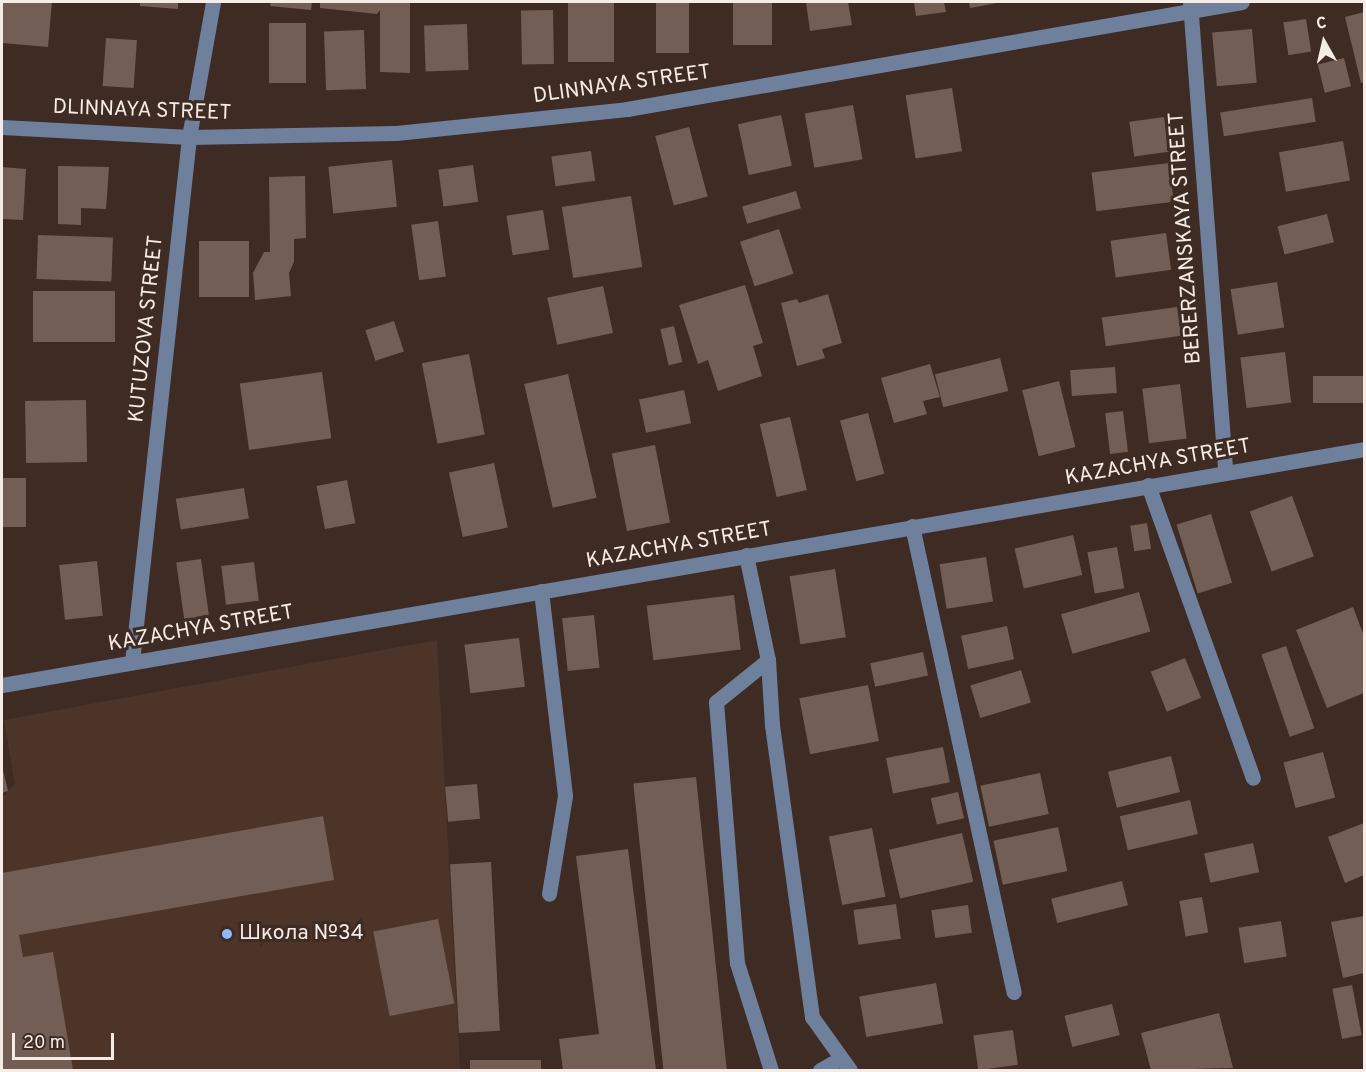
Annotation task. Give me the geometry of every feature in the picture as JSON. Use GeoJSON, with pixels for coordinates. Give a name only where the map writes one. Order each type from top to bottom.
{"type":"FeatureCollection","features":[{"type":"Feature","properties":{"kind":"street","name":"KUTUZOVA STREET"},"geometry":{"type":"LineString","coordinates":[[132,662],[189,137],[213,2]]}},
{"type":"Feature","properties":{"kind":"street","name":"DLINNAYA STREET"},"geometry":{"type":"LineString","coordinates":[[2,127],[189,137],[396,133],[627,109],[1190,6],[1242,2]]}},
{"type":"Feature","properties":{"kind":"street","name":"BERERZANSKAYA STREET"},"geometry":{"type":"LineString","coordinates":[[1190,6],[1225,472]]}},
{"type":"Feature","properties":{"kind":"street","name":"KAZACHYA STREET"},"geometry":{"type":"LineString","coordinates":[[2,685],[1365,449]]}},
{"type":"Feature","properties":{"kind":"street"},"geometry":{"type":"LineString","coordinates":[[1148,485],[1253,778]]}},
{"type":"Feature","properties":{"kind":"street"},"geometry":{"type":"LineString","coordinates":[[912,526],[1014,992]]}},
{"type":"Feature","properties":{"kind":"street"},"geometry":{"type":"LineString","coordinates":[[746,555],[768,660],[772,725],[812,1017],[845,1065],[820,1071]]}},
{"type":"Feature","properties":{"kind":"street"},"geometry":{"type":"LineString","coordinates":[[541,591],[565,796],[549,894]]}},
{"type":"Feature","properties":{"kind":"street"},"geometry":{"type":"LineString","coordinates":[[768,660],[716,702],[737,963],[771,1071]]}},
{"type":"Feature","properties":{"kind":"shaded area","name":"Школа №34"},"geometry":{"type":"Polygon","coordinates":[[[437,640],[460,1070],[2,1070],[2,797],[15,784],[4,720],[437,640]]]}},
{"type":"Feature","properties":{"kind":"building"},"geometry":{"type":"Polygon","coordinates":[[[2,2],[52,2],[48,47],[2,43],[2,2]]]}},
{"type":"Feature","properties":{"kind":"building"},"geometry":{"type":"Polygon","coordinates":[[[140,2],[178,2],[178,9],[140,6],[140,2]]]}},
{"type":"Feature","properties":{"kind":"building"},"geometry":{"type":"Polygon","coordinates":[[[271,2],[312,2],[311,10],[270,6],[271,2]]]}},
{"type":"Feature","properties":{"kind":"building"},"geometry":{"type":"Polygon","coordinates":[[[320,2],[410,2],[410,73],[380,72],[380,10],[377,14],[320,8],[320,2]]]}},
{"type":"Feature","properties":{"kind":"building"},"geometry":{"type":"Polygon","coordinates":[[[568,2],[614,2],[614,62],[568,62],[568,2]]]}},
{"type":"Feature","properties":{"kind":"building"},"geometry":{"type":"Polygon","coordinates":[[[656,2],[689,2],[689,53],[656,53],[656,2]]]}},
{"type":"Feature","properties":{"kind":"building"},"geometry":{"type":"Polygon","coordinates":[[[733,2],[772,2],[772,45],[733,45],[733,2]]]}},
{"type":"Feature","properties":{"kind":"building"},"geometry":{"type":"Polygon","coordinates":[[[806,2],[848,2],[852,25],[810,31],[806,2]]]}},
{"type":"Feature","properties":{"kind":"building"},"geometry":{"type":"Polygon","coordinates":[[[914,2],[944,2],[946,12],[916,16],[914,2]]]}},
{"type":"Feature","properties":{"kind":"building"},"geometry":{"type":"Polygon","coordinates":[[[969,2],[997,2],[997,3],[970,8],[969,2]]]}},
{"type":"Feature","properties":{"kind":"building"},"geometry":{"type":"Polygon","coordinates":[[[553,10],[554,64],[522,65],[521,11],[553,10]]]}},
{"type":"Feature","properties":{"kind":"building"},"geometry":{"type":"Polygon","coordinates":[[[1364,12],[1364,82],[1361,83],[1345,17],[1364,12]]]}},
{"type":"Feature","properties":{"kind":"building"},"geometry":{"type":"Polygon","coordinates":[[[1306,19],[1311,52],[1288,55],[1283,23],[1306,19]]]}},
{"type":"Feature","properties":{"kind":"building"},"geometry":{"type":"Polygon","coordinates":[[[269,23],[306,23],[306,83],[269,83],[269,23]]]}},
{"type":"Feature","properties":{"kind":"building"},"geometry":{"type":"Polygon","coordinates":[[[467,24],[469,70],[426,71],[424,26],[467,24]]]}},
{"type":"Feature","properties":{"kind":"building"},"geometry":{"type":"Polygon","coordinates":[[[1252,29],[1257,83],[1217,86],[1212,32],[1252,29]]]}},
{"type":"Feature","properties":{"kind":"building"},"geometry":{"type":"Polygon","coordinates":[[[364,30],[366,89],[326,90],[324,31],[364,30]]]}},
{"type":"Feature","properties":{"kind":"building"},"geometry":{"type":"Polygon","coordinates":[[[106,38],[137,40],[134,88],[103,86],[106,38]]]}},
{"type":"Feature","properties":{"kind":"building"},"geometry":{"type":"Polygon","coordinates":[[[1344,58],[1351,86],[1325,93],[1318,65],[1344,58]]]}},
{"type":"Feature","properties":{"kind":"building"},"geometry":{"type":"Polygon","coordinates":[[[952,88],[962,151],[916,159],[906,95],[952,88]]]}},
{"type":"Feature","properties":{"kind":"building"},"geometry":{"type":"Polygon","coordinates":[[[1312,98],[1316,122],[1224,136],[1220,113],[1312,98]]]}},
{"type":"Feature","properties":{"kind":"building"},"geometry":{"type":"Polygon","coordinates":[[[853,105],[863,159],[814,168],[805,114],[853,105]]]}},
{"type":"Feature","properties":{"kind":"building"},"geometry":{"type":"Polygon","coordinates":[[[781,115],[792,166],[749,175],[738,124],[781,115]]]}},
{"type":"Feature","properties":{"kind":"building"},"geometry":{"type":"Polygon","coordinates":[[[1164,117],[1169,152],[1134,157],[1129,122],[1164,117]]]}},
{"type":"Feature","properties":{"kind":"building"},"geometry":{"type":"Polygon","coordinates":[[[689,127],[708,197],[674,206],[655,136],[689,127]]]}},
{"type":"Feature","properties":{"kind":"building"},"geometry":{"type":"Polygon","coordinates":[[[1343,141],[1350,180],[1286,192],[1279,152],[1343,141]]]}},
{"type":"Feature","properties":{"kind":"building"},"geometry":{"type":"Polygon","coordinates":[[[591,151],[595,181],[556,186],[551,157],[591,151]]]}},
{"type":"Feature","properties":{"kind":"building"},"geometry":{"type":"Polygon","coordinates":[[[392,160],[397,207],[333,213],[328,167],[392,160]]]}},
{"type":"Feature","properties":{"kind":"building"},"geometry":{"type":"Polygon","coordinates":[[[1169,163],[1174,202],[1096,211],[1092,173],[1169,163]]]}},
{"type":"Feature","properties":{"kind":"building"},"geometry":{"type":"Polygon","coordinates":[[[473,165],[478,202],[443,207],[438,170],[473,165]]]}},
{"type":"Feature","properties":{"kind":"building"},"geometry":{"type":"Polygon","coordinates":[[[58,166],[109,167],[106,209],[81,208],[81,225],[58,224],[58,166]]]}},
{"type":"Feature","properties":{"kind":"building"},"geometry":{"type":"Polygon","coordinates":[[[2,167],[26,169],[23,220],[2,219],[2,167]]]}},
{"type":"Feature","properties":{"kind":"building"},"geometry":{"type":"Polygon","coordinates":[[[305,176],[306,238],[294,239],[294,262],[289,273],[291,296],[255,300],[253,273],[264,252],[270,252],[269,177],[305,176]]]}},
{"type":"Feature","properties":{"kind":"building"},"geometry":{"type":"Polygon","coordinates":[[[796,191],[801,208],[747,224],[742,206],[796,191]]]}},
{"type":"Feature","properties":{"kind":"building"},"geometry":{"type":"Polygon","coordinates":[[[631,196],[642,267],[573,278],[562,207],[631,196]]]}},
{"type":"Feature","properties":{"kind":"building"},"geometry":{"type":"Polygon","coordinates":[[[543,210],[549,250],[513,255],[506,216],[543,210]]]}},
{"type":"Feature","properties":{"kind":"building"},"geometry":{"type":"Polygon","coordinates":[[[1327,214],[1334,242],[1285,254],[1278,226],[1327,214]]]}},
{"type":"Feature","properties":{"kind":"building"},"geometry":{"type":"Polygon","coordinates":[[[438,221],[446,276],[419,280],[411,225],[438,221]]]}},
{"type":"Feature","properties":{"kind":"building"},"geometry":{"type":"Polygon","coordinates":[[[779,229],[794,274],[755,286],[740,242],[779,229]]]}},
{"type":"Feature","properties":{"kind":"building"},"geometry":{"type":"Polygon","coordinates":[[[1166,233],[1171,270],[1116,277],[1111,241],[1166,233]]]}},
{"type":"Feature","properties":{"kind":"building"},"geometry":{"type":"Polygon","coordinates":[[[38,235],[113,238],[111,282],[36,279],[38,235]]]}},
{"type":"Feature","properties":{"kind":"building"},"geometry":{"type":"Polygon","coordinates":[[[199,241],[249,241],[249,297],[199,297],[199,241]]]}},
{"type":"Feature","properties":{"kind":"building"},"geometry":{"type":"Polygon","coordinates":[[[1277,282],[1284,327],[1238,335],[1231,289],[1277,282]]]}},
{"type":"Feature","properties":{"kind":"building"},"geometry":{"type":"Polygon","coordinates":[[[745,285],[763,343],[753,346],[762,376],[718,391],[708,360],[698,364],[679,305],[745,285]]]}},
{"type":"Feature","properties":{"kind":"building"},"geometry":{"type":"Polygon","coordinates":[[[603,286],[613,333],[557,345],[547,298],[603,286]]]}},
{"type":"Feature","properties":{"kind":"building"},"geometry":{"type":"Polygon","coordinates":[[[33,291],[115,291],[115,342],[33,342],[33,291]]]}},
{"type":"Feature","properties":{"kind":"building"},"geometry":{"type":"Polygon","coordinates":[[[828,294],[842,343],[822,349],[825,358],[797,366],[781,303],[797,299],[799,303],[828,294]]]}},
{"type":"Feature","properties":{"kind":"building"},"geometry":{"type":"Polygon","coordinates":[[[1177,307],[1181,336],[1106,346],[1102,318],[1177,307]]]}},
{"type":"Feature","properties":{"kind":"building"},"geometry":{"type":"Polygon","coordinates":[[[394,321],[404,351],[375,361],[365,330],[394,321]]]}},
{"type":"Feature","properties":{"kind":"building"},"geometry":{"type":"Polygon","coordinates":[[[674,326],[682,362],[669,365],[660,329],[674,326]]]}},
{"type":"Feature","properties":{"kind":"building"},"geometry":{"type":"Polygon","coordinates":[[[1285,352],[1291,403],[1247,408],[1240,357],[1285,352]]]}},
{"type":"Feature","properties":{"kind":"building"},"geometry":{"type":"Polygon","coordinates":[[[469,354],[485,434],[438,444],[422,363],[469,354]]]}},
{"type":"Feature","properties":{"kind":"building"},"geometry":{"type":"Polygon","coordinates":[[[1000,358],[1008,391],[943,407],[935,374],[1000,358]]]}},
{"type":"Feature","properties":{"kind":"building"},"geometry":{"type":"Polygon","coordinates":[[[930,364],[940,397],[923,401],[927,414],[894,423],[881,378],[930,364]]]}},
{"type":"Feature","properties":{"kind":"building"},"geometry":{"type":"Polygon","coordinates":[[[1115,367],[1117,393],[1072,396],[1070,370],[1115,367]]]}},
{"type":"Feature","properties":{"kind":"building"},"geometry":{"type":"Polygon","coordinates":[[[322,372],[331,438],[249,450],[240,384],[322,372]]]}},
{"type":"Feature","properties":{"kind":"building"},"geometry":{"type":"Polygon","coordinates":[[[568,374],[597,498],[553,508],[524,384],[568,374]]]}},
{"type":"Feature","properties":{"kind":"building"},"geometry":{"type":"Polygon","coordinates":[[[1313,376],[1364,376],[1364,403],[1313,403],[1313,376]]]}},
{"type":"Feature","properties":{"kind":"building"},"geometry":{"type":"Polygon","coordinates":[[[1059,381],[1075,447],[1039,456],[1022,390],[1059,381]]]}},
{"type":"Feature","properties":{"kind":"building"},"geometry":{"type":"Polygon","coordinates":[[[1180,384],[1187,439],[1149,443],[1142,389],[1180,384]]]}},
{"type":"Feature","properties":{"kind":"building"},"geometry":{"type":"Polygon","coordinates":[[[684,390],[691,423],[646,433],[639,400],[684,390]]]}},
{"type":"Feature","properties":{"kind":"building"},"geometry":{"type":"Polygon","coordinates":[[[86,400],[87,462],[26,463],[25,401],[86,400]]]}},
{"type":"Feature","properties":{"kind":"building"},"geometry":{"type":"Polygon","coordinates":[[[1123,411],[1128,452],[1110,454],[1105,413],[1123,411]]]}},
{"type":"Feature","properties":{"kind":"building"},"geometry":{"type":"Polygon","coordinates":[[[868,413],[884,474],[856,481],[840,421],[868,413]]]}},
{"type":"Feature","properties":{"kind":"building"},"geometry":{"type":"Polygon","coordinates":[[[790,417],[807,490],[777,497],[760,424],[790,417]]]}},
{"type":"Feature","properties":{"kind":"building"},"geometry":{"type":"Polygon","coordinates":[[[655,445],[670,523],[627,531],[612,453],[655,445]]]}},
{"type":"Feature","properties":{"kind":"building"},"geometry":{"type":"Polygon","coordinates":[[[494,463],[508,528],[463,537],[449,473],[494,463]]]}},
{"type":"Feature","properties":{"kind":"building"},"geometry":{"type":"Polygon","coordinates":[[[2,478],[26,478],[26,527],[2,527],[2,478]]]}},
{"type":"Feature","properties":{"kind":"building"},"geometry":{"type":"Polygon","coordinates":[[[347,480],[355,523],[325,529],[317,486],[347,480]]]}},
{"type":"Feature","properties":{"kind":"building"},"geometry":{"type":"Polygon","coordinates":[[[244,488],[249,519],[181,529],[176,499],[244,488]]]}},
{"type":"Feature","properties":{"kind":"building"},"geometry":{"type":"Polygon","coordinates":[[[1292,496],[1314,556],[1272,572],[1250,511],[1292,496]]]}},
{"type":"Feature","properties":{"kind":"building"},"geometry":{"type":"Polygon","coordinates":[[[1211,514],[1232,583],[1198,593],[1177,525],[1211,514]]]}},
{"type":"Feature","properties":{"kind":"building"},"geometry":{"type":"Polygon","coordinates":[[[1147,523],[1151,549],[1134,551],[1130,526],[1147,523]]]}},
{"type":"Feature","properties":{"kind":"building"},"geometry":{"type":"Polygon","coordinates":[[[1073,535],[1082,575],[1024,588],[1015,548],[1073,535]]]}},
{"type":"Feature","properties":{"kind":"building"},"geometry":{"type":"Polygon","coordinates":[[[1117,547],[1124,588],[1095,594],[1087,552],[1117,547]]]}},
{"type":"Feature","properties":{"kind":"building"},"geometry":{"type":"Polygon","coordinates":[[[986,557],[993,601],[947,609],[940,564],[986,557]]]}},
{"type":"Feature","properties":{"kind":"building"},"geometry":{"type":"Polygon","coordinates":[[[201,559],[209,615],[184,619],[176,562],[201,559]]]}},
{"type":"Feature","properties":{"kind":"building"},"geometry":{"type":"Polygon","coordinates":[[[97,561],[103,616],[65,620],[59,565],[97,561]]]}},
{"type":"Feature","properties":{"kind":"building"},"geometry":{"type":"Polygon","coordinates":[[[254,562],[259,601],[226,605],[221,566],[254,562]]]}},
{"type":"Feature","properties":{"kind":"building"},"geometry":{"type":"Polygon","coordinates":[[[835,569],[846,637],[800,644],[790,576],[835,569]]]}},
{"type":"Feature","properties":{"kind":"building"},"geometry":{"type":"Polygon","coordinates":[[[1139,592],[1150,631],[1072,654],[1061,614],[1139,592]]]}},
{"type":"Feature","properties":{"kind":"building"},"geometry":{"type":"Polygon","coordinates":[[[734,595],[741,650],[653,660],[647,606],[734,595]]]}},
{"type":"Feature","properties":{"kind":"building"},"geometry":{"type":"Polygon","coordinates":[[[1353,607],[1364,636],[1364,693],[1327,708],[1296,630],[1353,607]]]}},
{"type":"Feature","properties":{"kind":"building"},"geometry":{"type":"Polygon","coordinates":[[[594,615],[600,668],[568,671],[562,618],[594,615]]]}},
{"type":"Feature","properties":{"kind":"building"},"geometry":{"type":"Polygon","coordinates":[[[1007,626],[1014,659],[968,669],[961,636],[1007,626]]]}},
{"type":"Feature","properties":{"kind":"building"},"geometry":{"type":"Polygon","coordinates":[[[519,638],[525,687],[470,693],[464,645],[519,638]]]}},
{"type":"Feature","properties":{"kind":"building"},"geometry":{"type":"Polygon","coordinates":[[[1286,646],[1314,728],[1290,737],[1261,654],[1286,646]]]}},
{"type":"Feature","properties":{"kind":"building"},"geometry":{"type":"Polygon","coordinates":[[[923,652],[928,675],[875,687],[870,663],[923,652]]]}},
{"type":"Feature","properties":{"kind":"building"},"geometry":{"type":"Polygon","coordinates":[[[1185,658],[1201,698],[1167,712],[1151,672],[1185,658]]]}},
{"type":"Feature","properties":{"kind":"building"},"geometry":{"type":"Polygon","coordinates":[[[1021,670],[1031,703],[980,718],[970,685],[1021,670]]]}},
{"type":"Feature","properties":{"kind":"building"},"geometry":{"type":"Polygon","coordinates":[[[868,685],[879,741],[810,754],[799,698],[868,685]]]}},
{"type":"Feature","properties":{"kind":"building"},"geometry":{"type":"Polygon","coordinates":[[[943,747],[950,782],[893,793],[886,758],[943,747]]]}},
{"type":"Feature","properties":{"kind":"building"},"geometry":{"type":"Polygon","coordinates":[[[1323,752],[1335,797],[1296,808],[1283,763],[1323,752]]]}},
{"type":"Feature","properties":{"kind":"building"},"geometry":{"type":"Polygon","coordinates":[[[1171,756],[1180,792],[1117,808],[1108,772],[1171,756]]]}},
{"type":"Feature","properties":{"kind":"building"},"geometry":{"type":"Polygon","coordinates":[[[2,766],[8,791],[2,793],[2,766]]]}},
{"type":"Feature","properties":{"kind":"building"},"geometry":{"type":"Polygon","coordinates":[[[1040,773],[1049,814],[989,827],[980,786],[1040,773]]]}},
{"type":"Feature","properties":{"kind":"building"},"geometry":{"type":"Polygon","coordinates":[[[696,777],[727,1069],[663,1070],[633,784],[696,777]]]}},
{"type":"Feature","properties":{"kind":"building"},"geometry":{"type":"Polygon","coordinates":[[[477,784],[480,819],[448,822],[445,787],[477,784]]]}},
{"type":"Feature","properties":{"kind":"building"},"geometry":{"type":"Polygon","coordinates":[[[958,792],[964,818],[937,825],[931,798],[958,792]]]}},
{"type":"Feature","properties":{"kind":"building"},"geometry":{"type":"Polygon","coordinates":[[[1190,800],[1198,834],[1128,850],[1120,816],[1190,800]]]}},
{"type":"Feature","properties":{"kind":"building"},"geometry":{"type":"Polygon","coordinates":[[[323,816],[334,880],[19,935],[23,957],[53,952],[73,1070],[2,1070],[2,873],[323,816]]]}},
{"type":"Feature","properties":{"kind":"building"},"geometry":{"type":"Polygon","coordinates":[[[1364,823],[1364,875],[1345,883],[1328,837],[1364,823]]]}},
{"type":"Feature","properties":{"kind":"building"},"geometry":{"type":"Polygon","coordinates":[[[1058,827],[1067,871],[1003,885],[993,841],[1058,827]]]}},
{"type":"Feature","properties":{"kind":"building"},"geometry":{"type":"Polygon","coordinates":[[[872,828],[885,897],[842,905],[829,836],[872,828]]]}},
{"type":"Feature","properties":{"kind":"building"},"geometry":{"type":"Polygon","coordinates":[[[962,833],[973,882],[900,899],[889,850],[962,833]]]}},
{"type":"Feature","properties":{"kind":"building"},"geometry":{"type":"Polygon","coordinates":[[[1253,843],[1259,872],[1210,883],[1204,853],[1253,843]]]}},
{"type":"Feature","properties":{"kind":"building"},"geometry":{"type":"Polygon","coordinates":[[[628,849],[656,1070],[563,1070],[559,1039],[599,1034],[576,856],[628,849]]]}},
{"type":"Feature","properties":{"kind":"building"},"geometry":{"type":"Polygon","coordinates":[[[491,862],[500,1031],[459,1033],[450,864],[491,862]]]}},
{"type":"Feature","properties":{"kind":"building"},"geometry":{"type":"Polygon","coordinates":[[[1122,881],[1128,905],[1057,923],[1051,899],[1122,881]]]}},
{"type":"Feature","properties":{"kind":"building"},"geometry":{"type":"Polygon","coordinates":[[[1202,897],[1208,932],[1186,936],[1179,901],[1202,897]]]}},
{"type":"Feature","properties":{"kind":"building"},"geometry":{"type":"Polygon","coordinates":[[[896,904],[901,939],[858,945],[853,910],[896,904]]]}},
{"type":"Feature","properties":{"kind":"building"},"geometry":{"type":"Polygon","coordinates":[[[968,905],[972,933],[935,938],[931,910],[968,905]]]}},
{"type":"Feature","properties":{"kind":"building"},"geometry":{"type":"Polygon","coordinates":[[[1364,916],[1364,973],[1343,978],[1331,922],[1364,916]]]}},
{"type":"Feature","properties":{"kind":"building"},"geometry":{"type":"Polygon","coordinates":[[[438,919],[454,1003],[390,1016],[373,932],[438,919]]]}},
{"type":"Feature","properties":{"kind":"building"},"geometry":{"type":"Polygon","coordinates":[[[1281,921],[1287,957],[1244,963],[1239,928],[1281,921]]]}},
{"type":"Feature","properties":{"kind":"building"},"geometry":{"type":"Polygon","coordinates":[[[936,983],[943,1023],[866,1037],[859,997],[936,983]]]}},
{"type":"Feature","properties":{"kind":"building"},"geometry":{"type":"Polygon","coordinates":[[[1352,985],[1362,1035],[1342,1039],[1332,989],[1352,985]]]}},
{"type":"Feature","properties":{"kind":"building"},"geometry":{"type":"Polygon","coordinates":[[[1112,1004],[1120,1035],[1072,1047],[1064,1016],[1112,1004]]]}},
{"type":"Feature","properties":{"kind":"building"},"geometry":{"type":"Polygon","coordinates":[[[1219,1013],[1233,1068],[1151,1070],[1141,1033],[1219,1013]]]}},
{"type":"Feature","properties":{"kind":"building"},"geometry":{"type":"Polygon","coordinates":[[[1013,1030],[1018,1065],[978,1070],[973,1036],[1013,1030]]]}},
{"type":"Feature","properties":{"kind":"building"},"geometry":{"type":"Polygon","coordinates":[[[470,1060],[541,1060],[541,1070],[470,1070],[470,1060]]]}},
{"type":"Feature","properties":{"kind":"place","name":"Школа №34"},"geometry":{"type":"Point","coordinates":[227,934]}}]}
